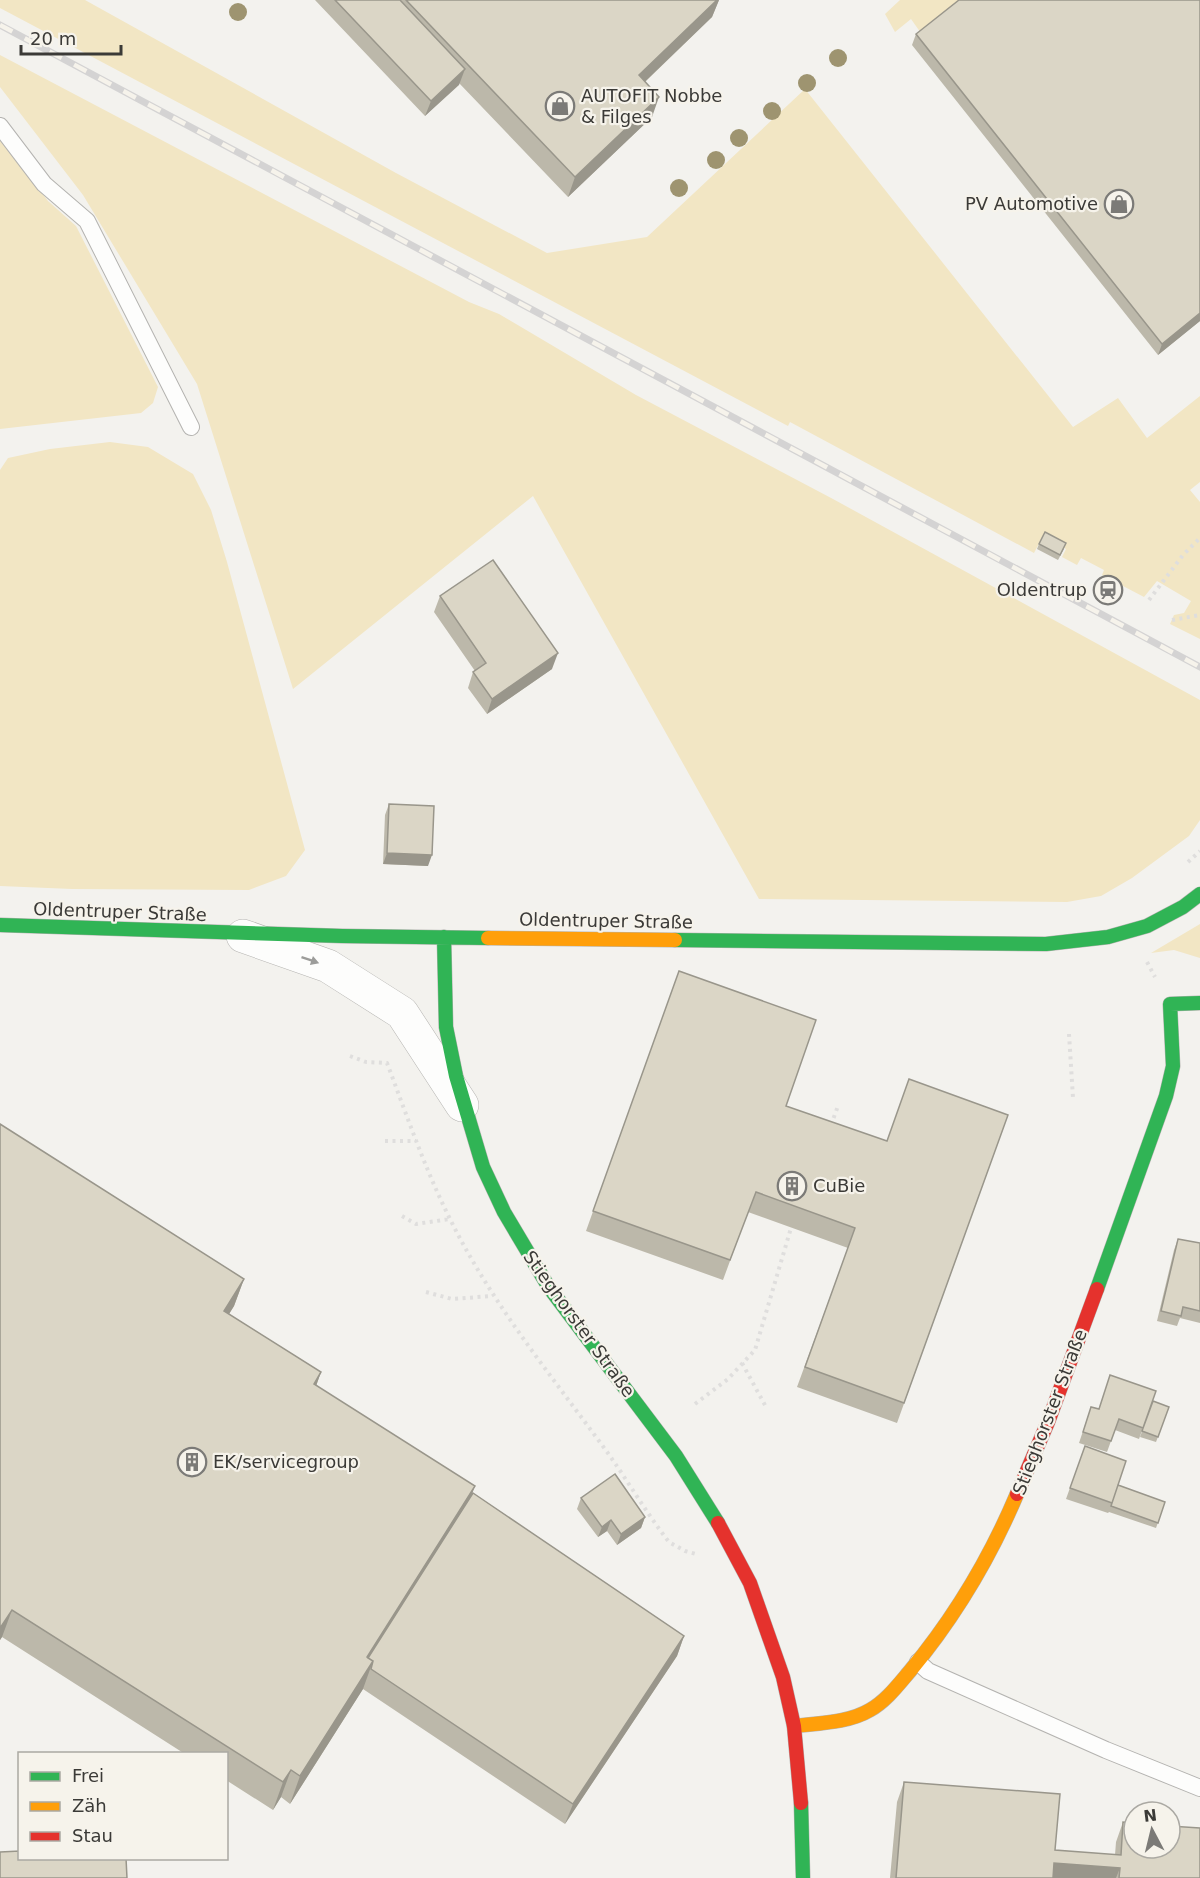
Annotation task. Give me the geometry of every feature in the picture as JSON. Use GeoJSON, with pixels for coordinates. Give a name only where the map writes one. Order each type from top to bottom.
{"type":"FeatureCollection","features":[{"type":"Feature","properties":{"kind":"street","name":"Oldentruper Straße"},"geometry":{"type":"LineString","coordinates":[[0,925],[444,937],[1046,944],[1118,936],[1162,920],[1200,894]]}},
{"type":"Feature","properties":{"kind":"street","name":"Stieghorster Straße"},"geometry":{"type":"LineString","coordinates":[[235,933],[328,966],[402,1013],[465,1109]]}},
{"type":"Feature","properties":{"kind":"street","name":"Stieghorster Straße"},"geometry":{"type":"LineString","coordinates":[[444,937],[446,1027],[465,1109],[483,1167],[504,1212],[548,1286],[676,1456],[732,1546],[750,1583],[783,1677],[794,1726],[801,1801],[803,1878]]}},
{"type":"Feature","properties":{"kind":"street","name":"Stieghorster Straße"},"geometry":{"type":"LineString","coordinates":[[794,1726],[835,1721],[869,1711],[901,1683],[918,1662],[954,1614],[985,1563],[1016,1500],[1054,1406],[1166,1096],[1173,1066],[1170,1004],[1200,1003]]}},
{"type":"Feature","properties":{"kind":"lane"},"geometry":{"type":"LineString","coordinates":[[0,126],[44,184],[87,221],[191,427]]}},
{"type":"Feature","properties":{"kind":"lane"},"geometry":{"type":"LineString","coordinates":[[918,1662],[928,1671],[1106,1750],[1200,1788]]}},
{"type":"Feature","properties":{"kind":"path"},"geometry":{"type":"LineString","coordinates":[[1149,600],[1183,555],[1200,538]]}},
{"type":"Feature","properties":{"kind":"path"},"geometry":{"type":"LineString","coordinates":[[1172,620],[1200,615]]}},
{"type":"Feature","properties":{"kind":"path"},"geometry":{"type":"LineString","coordinates":[[1069,1034],[1073,1098]]}},
{"type":"Feature","properties":{"kind":"path"},"geometry":{"type":"LineString","coordinates":[[350,1056],[366,1062],[387,1063],[416,1141],[450,1220],[492,1296],[600,1441],[669,1542],[685,1551],[701,1555]]}},
{"type":"Feature","properties":{"kind":"path"},"geometry":{"type":"LineString","coordinates":[[828,1133],[838,1106]]}},
{"type":"Feature","properties":{"kind":"path"},"geometry":{"type":"LineString","coordinates":[[385,1141],[416,1141]]}},
{"type":"Feature","properties":{"kind":"path"},"geometry":{"type":"LineString","coordinates":[[402,1216],[416,1224],[450,1220]]}},
{"type":"Feature","properties":{"kind":"path"},"geometry":{"type":"LineString","coordinates":[[695,1404],[728,1379],[755,1350],[791,1228]]}},
{"type":"Feature","properties":{"kind":"path"},"geometry":{"type":"LineString","coordinates":[[426,1292],[452,1299],[492,1296]]}},
{"type":"Feature","properties":{"kind":"path"},"geometry":{"type":"LineString","coordinates":[[742,1363],[766,1407]]}},
{"type":"Feature","properties":{"kind":"shaded area"},"geometry":{"type":"Polygon","coordinates":[[[0,0],[85,0],[396,173],[547,253],[647,237],[805,89],[1073,427],[1118,398],[1147,438],[1200,396],[1200,482],[1190,490],[1200,502],[1200,639],[1170,624],[1174,615],[1184,613],[1191,601],[1157,581],[1144,597],[1102,575],[1104,570],[1081,558],[1077,565],[1062,557],[1066,549],[1043,536],[1034,553],[790,422],[788,426],[0,8],[0,0]]]}},
{"type":"Feature","properties":{"kind":"shaded area"},"geometry":{"type":"Polygon","coordinates":[[[900,0],[969,0],[923,36],[911,19],[895,32],[885,14],[900,0]]]}},
{"type":"Feature","properties":{"kind":"shaded area"},"geometry":{"type":"Polygon","coordinates":[[[0,55],[469,302],[499,314],[636,395],[833,499],[1200,700],[1200,820],[1189,836],[1132,878],[1101,896],[1067,902],[759,899],[533,496],[293,689],[197,384],[83,195],[0,87],[0,55]]]}},
{"type":"Feature","properties":{"kind":"shaded area"},"geometry":{"type":"Polygon","coordinates":[[[0,137],[48,201],[76,226],[158,387],[153,403],[141,413],[0,429],[0,137]]]}},
{"type":"Feature","properties":{"kind":"shaded area"},"geometry":{"type":"Polygon","coordinates":[[[110,442],[148,447],[193,474],[211,510],[305,850],[286,876],[249,890],[72,889],[0,886],[0,470],[8,458],[50,449],[110,442]]]}},
{"type":"Feature","properties":{"kind":"shaded area"},"geometry":{"type":"Polygon","coordinates":[[[1200,924],[1200,958],[1174,950],[1151,953],[1200,924]]]}},
{"type":"Feature","properties":{"kind":"building"},"geometry":{"type":"Polygon","coordinates":[[[335,0],[400,0],[465,69],[431,101],[335,0]]]}},
{"type":"Feature","properties":{"kind":"building","name":"AUTOFIT Nobbe & Filges"},"geometry":{"type":"Polygon","coordinates":[[[406,0],[717,0],[639,75],[659,97],[575,177],[406,0]]]}},
{"type":"Feature","properties":{"kind":"building","name":"PV Automotive"},"geometry":{"type":"Polygon","coordinates":[[[959,0],[1200,0],[1200,313],[1162,344],[916,34],[959,0]]]}},
{"type":"Feature","properties":{"kind":"building"},"geometry":{"type":"Polygon","coordinates":[[[1045,532],[1066,543],[1060,555],[1039,544],[1045,532]]]}},
{"type":"Feature","properties":{"kind":"building"},"geometry":{"type":"Polygon","coordinates":[[[493,560],[558,653],[492,699],[473,672],[486,663],[440,596],[493,560]]]}},
{"type":"Feature","properties":{"kind":"building"},"geometry":{"type":"Polygon","coordinates":[[[389,804],[434,806],[432,855],[387,853],[389,804]]]}},
{"type":"Feature","properties":{"kind":"building","name":"CuBie"},"geometry":{"type":"Polygon","coordinates":[[[679,971],[816,1020],[786,1106],[887,1141],[909,1079],[1008,1115],[904,1403],[805,1367],[855,1228],[756,1192],[730,1260],[593,1211],[679,971]]]}},
{"type":"Feature","properties":{"kind":"building","name":"EK/servicegroup"},"geometry":{"type":"Polygon","coordinates":[[[0,1124],[244,1279],[224,1311],[321,1372],[314,1384],[475,1486],[367,1657],[373,1661],[300,1776],[291,1770],[283,1782],[12,1610],[0,1628],[0,1124]]]}},
{"type":"Feature","properties":{"kind":"building"},"geometry":{"type":"Polygon","coordinates":[[[1178,1239],[1200,1243],[1200,1311],[1183,1307],[1181,1316],[1161,1311],[1178,1239]]]}},
{"type":"Feature","properties":{"kind":"building"},"geometry":{"type":"Polygon","coordinates":[[[1110,1375],[1156,1391],[1143,1428],[1119,1419],[1111,1441],[1083,1432],[1091,1407],[1099,1409],[1110,1375]]]}},
{"type":"Feature","properties":{"kind":"building"},"geometry":{"type":"Polygon","coordinates":[[[1153,1401],[1169,1407],[1158,1437],[1142,1431],[1153,1401]]]}},
{"type":"Feature","properties":{"kind":"building"},"geometry":{"type":"Polygon","coordinates":[[[1085,1446],[1126,1461],[1112,1503],[1070,1488],[1085,1446]]]}},
{"type":"Feature","properties":{"kind":"building"},"geometry":{"type":"Polygon","coordinates":[[[615,1474],[645,1517],[621,1534],[611,1520],[602,1527],[581,1498],[615,1474]]]}},
{"type":"Feature","properties":{"kind":"building"},"geometry":{"type":"Polygon","coordinates":[[[1118,1485],[1165,1502],[1158,1523],[1111,1506],[1118,1485]]]}},
{"type":"Feature","properties":{"kind":"building"},"geometry":{"type":"Polygon","coordinates":[[[473,1493],[684,1636],[573,1804],[371,1669],[373,1661],[368,1658],[473,1493]]]}},
{"type":"Feature","properties":{"kind":"building"},"geometry":{"type":"Polygon","coordinates":[[[904,1782],[1060,1794],[1055,1850],[1121,1855],[1122,1838],[1122,1860],[1182,1860],[1182,1827],[1200,1828],[1200,1878],[1119,1878],[1120,1868],[1054,1863],[1053,1878],[896,1878],[904,1782]]]}},
{"type":"Feature","properties":{"kind":"building"},"geometry":{"type":"Polygon","coordinates":[[[18,1851],[18,1860],[126,1860],[127,1878],[0,1878],[0,1852],[18,1851]]]}},
{"type":"Feature","properties":{"kind":"railway"},"geometry":{"type":"LineString","coordinates":[[0,25],[1200,667]]}},
{"type":"Feature","properties":{"kind":"traffic: fast"},"geometry":{"type":"LineString","coordinates":[[675,940],[1046,944],[1108,937],[1147,926],[1183,907],[1200,894]]}},
{"type":"Feature","properties":{"kind":"traffic: fast"},"geometry":{"type":"LineString","coordinates":[[0,925],[342,936],[488,938]]}},
{"type":"Feature","properties":{"kind":"traffic: fast"},"geometry":{"type":"LineString","coordinates":[[444,937],[446,1027],[456,1076],[483,1167],[504,1212],[548,1286],[676,1456],[718,1523]]}},
{"type":"Feature","properties":{"kind":"traffic: fast"},"geometry":{"type":"LineString","coordinates":[[1097,1289],[1166,1096],[1173,1066],[1170,1004],[1200,1003]]}},
{"type":"Feature","properties":{"kind":"traffic: fast"},"geometry":{"type":"LineString","coordinates":[[801,1803],[803,1878]]}},
{"type":"Feature","properties":{"kind":"traffic: slow"},"geometry":{"type":"LineString","coordinates":[[488,938],[675,940]]}},
{"type":"Feature","properties":{"kind":"traffic: slow"},"geometry":{"type":"LineString","coordinates":[[794,1726],[852,1718],[876,1706],[892,1692],[926,1651],[970,1587],[1017,1494]]}},
{"type":"Feature","properties":{"kind":"traffic: jam"},"geometry":{"type":"LineString","coordinates":[[1017,1494],[1048,1422],[1097,1289]]}},
{"type":"Feature","properties":{"kind":"traffic: jam"},"geometry":{"type":"LineString","coordinates":[[718,1523],[750,1583],[783,1677],[794,1726],[801,1803]]}},
{"type":"Feature","properties":{"kind":"place","name":"AUTOFIT Nobbe & Filges"},"geometry":{"type":"Point","coordinates":[560,106]}},
{"type":"Feature","properties":{"kind":"place","name":"PV Automotive"},"geometry":{"type":"Point","coordinates":[1119,204]}},
{"type":"Feature","properties":{"kind":"place","name":"Oldentrup"},"geometry":{"type":"Point","coordinates":[1108,590]}},
{"type":"Feature","properties":{"kind":"place","name":"CuBie"},"geometry":{"type":"Point","coordinates":[792,1186]}},
{"type":"Feature","properties":{"kind":"place","name":"EK/servicegroup"},"geometry":{"type":"Point","coordinates":[192,1462]}}]}
